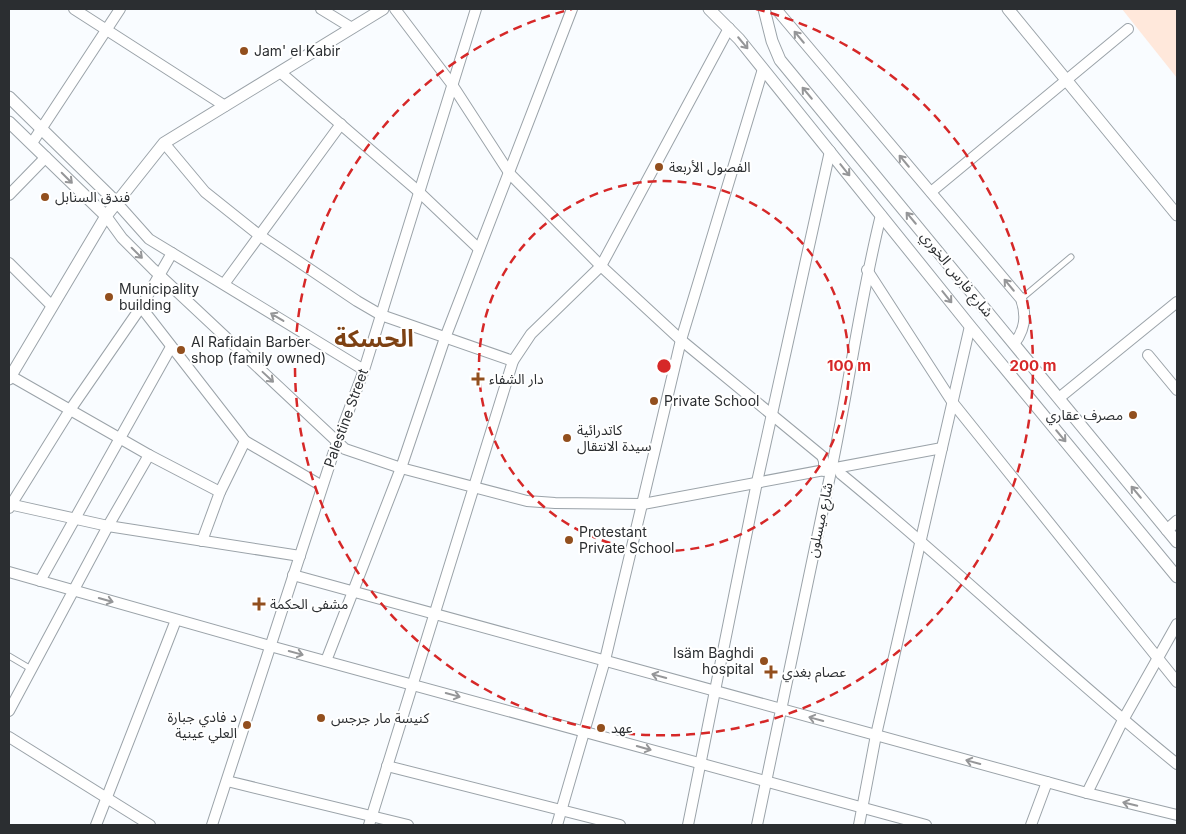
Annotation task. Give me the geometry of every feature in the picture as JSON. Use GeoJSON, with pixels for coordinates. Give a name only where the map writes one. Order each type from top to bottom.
{"type":"FeatureCollection","features":[{"type":"Feature","properties":{"kind":"street"},"geometry":{"type":"LineString","coordinates":[[74,9],[225,106]]}},
{"type":"Feature","properties":{"kind":"street"},"geometry":{"type":"LineString","coordinates":[[32,144],[120,9]]}},
{"type":"Feature","properties":{"kind":"street"},"geometry":{"type":"LineString","coordinates":[[321,9],[352,28]]}},
{"type":"Feature","properties":{"kind":"street"},"geometry":{"type":"LineString","coordinates":[[220,492],[9,377],[106,216],[164,143],[383,9]]}},
{"type":"Feature","properties":{"kind":"street"},"geometry":{"type":"LineString","coordinates":[[395,9],[451,83],[510,174],[601,266],[681,340],[822,456],[831,469],[841,474],[921,540],[1123,720],[1177,764]]}},
{"type":"Feature","properties":{"kind":"street","name":"Palestine Street"},"geometry":{"type":"LineString","coordinates":[[212,825],[322,486],[364,370],[451,83],[476,9]]}},
{"type":"Feature","properties":{"kind":"street"},"geometry":{"type":"LineString","coordinates":[[326,661],[401,468],[445,338],[510,174],[572,9]]}},
{"type":"Feature","properties":{"kind":"street"},"geometry":{"type":"LineString","coordinates":[[709,9],[729,28],[763,69],[970,326],[1177,577]]}},
{"type":"Feature","properties":{"kind":"street","name":"شارع فارس الخوري"},"geometry":{"type":"LineString","coordinates":[[764,9],[772,41],[780,60],[1177,542]]}},
{"type":"Feature","properties":{"kind":"street"},"geometry":{"type":"LineString","coordinates":[[776,9],[1021,299],[1024,325],[1014,344]]}},
{"type":"Feature","properties":{"kind":"street"},"geometry":{"type":"LineString","coordinates":[[1008,9],[1177,215]]}},
{"type":"Feature","properties":{"kind":"street"},"geometry":{"type":"LineString","coordinates":[[370,821],[433,613],[513,361],[531,334],[601,266],[729,28]]}},
{"type":"Feature","properties":{"kind":"street"},"geometry":{"type":"LineString","coordinates":[[931,192],[1128,29]]}},
{"type":"Feature","properties":{"kind":"street"},"geometry":{"type":"LineString","coordinates":[[558,825],[605,660],[681,340],[763,69]]}},
{"type":"Feature","properties":{"kind":"street"},"geometry":{"type":"LineString","coordinates":[[280,72],[418,191],[479,249]]}},
{"type":"Feature","properties":{"kind":"street"},"geometry":{"type":"LineString","coordinates":[[9,97],[116,202],[149,239],[364,370]]}},
{"type":"Feature","properties":{"kind":"street"},"geometry":{"type":"LineString","coordinates":[[9,122],[106,216],[122,238],[337,442],[350,452],[473,487],[540,502],[643,504],[942,448]]}},
{"type":"Feature","properties":{"kind":"street"},"geometry":{"type":"LineString","coordinates":[[224,284],[341,124]]}},
{"type":"Feature","properties":{"kind":"street"},"geometry":{"type":"LineString","coordinates":[[164,143],[204,192],[259,236],[380,316],[513,361]]}},
{"type":"Feature","properties":{"kind":"street"},"geometry":{"type":"LineString","coordinates":[[688,825],[756,482],[830,152]]}},
{"type":"Feature","properties":{"kind":"street"},"geometry":{"type":"LineString","coordinates":[[9,195],[46,157]]}},
{"type":"Feature","properties":{"kind":"street","name":"شارع ميسلون"},"geometry":{"type":"LineString","coordinates":[[757,825],[831,469],[867,270],[881,215]]}},
{"type":"Feature","properties":{"kind":"street"},"geometry":{"type":"LineString","coordinates":[[172,253],[141,307],[70,410],[9,506],[108,526],[300,556]]}},
{"type":"Feature","properties":{"kind":"street"},"geometry":{"type":"LineString","coordinates":[[9,263],[52,306]]}},
{"type":"Feature","properties":{"kind":"street"},"geometry":{"type":"LineString","coordinates":[[867,270],[953,403],[1177,682]]}},
{"type":"Feature","properties":{"kind":"street"},"geometry":{"type":"LineString","coordinates":[[1059,398],[1177,302]]}},
{"type":"Feature","properties":{"kind":"street"},"geometry":{"type":"LineString","coordinates":[[141,307],[245,441],[322,486]]}},
{"type":"Feature","properties":{"kind":"street"},"geometry":{"type":"LineString","coordinates":[[860,825],[876,735],[970,326]]}},
{"type":"Feature","properties":{"kind":"street"},"geometry":{"type":"LineString","coordinates":[[40,581],[171,347]]}},
{"type":"Feature","properties":{"kind":"street"},"geometry":{"type":"LineString","coordinates":[[1148,354],[1177,390]]}},
{"type":"Feature","properties":{"kind":"street"},"geometry":{"type":"LineString","coordinates":[[202,541],[220,492],[245,441]]}},
{"type":"Feature","properties":{"kind":"street"},"geometry":{"type":"LineString","coordinates":[[9,711],[108,526],[149,455]]}},
{"type":"Feature","properties":{"kind":"street"},"geometry":{"type":"LineString","coordinates":[[1167,530],[1177,521]]}},
{"type":"Feature","properties":{"kind":"street"},"geometry":{"type":"LineString","coordinates":[[9,572],[863,810],[926,825]]}},
{"type":"Feature","properties":{"kind":"street"},"geometry":{"type":"LineString","coordinates":[[294,575],[1087,793],[1177,815]]}},
{"type":"Feature","properties":{"kind":"street"},"geometry":{"type":"LineString","coordinates":[[96,825],[176,620]]}},
{"type":"Feature","properties":{"kind":"street"},"geometry":{"type":"LineString","coordinates":[[1087,793],[1123,720],[1177,624]]}},
{"type":"Feature","properties":{"kind":"street"},"geometry":{"type":"LineString","coordinates":[[9,737],[106,800],[150,825]]}},
{"type":"Feature","properties":{"kind":"street"},"geometry":{"type":"LineString","coordinates":[[387,766],[561,812],[620,825]]}},
{"type":"Feature","properties":{"kind":"street"},"geometry":{"type":"LineString","coordinates":[[227,781],[370,821],[408,825]]}},
{"type":"Feature","properties":{"kind":"street"},"geometry":{"type":"LineString","coordinates":[[1031,825],[1047,782]]}},
{"type":"Feature","properties":{"kind":"lane"},"geometry":{"type":"LineString","coordinates":[[1021,299],[1071,257]]}},
{"type":"Feature","properties":{"kind":"lane"},"geometry":{"type":"LineString","coordinates":[[9,656],[31,669]]}},
{"type":"Feature","properties":{"kind":"shaded area"},"geometry":{"type":"Polygon","coordinates":[[[1122,9],[1177,9],[1177,78],[1122,9]]]}},
{"type":"Feature","properties":{"kind":"place","name":"Jam' el Kabir"},"geometry":{"type":"Point","coordinates":[244,51]}},
{"type":"Feature","properties":{"kind":"place","name":"الفصول الأربعة"},"geometry":{"type":"Point","coordinates":[659,167]}},
{"type":"Feature","properties":{"kind":"place","name":"فندق السنابل"},"geometry":{"type":"Point","coordinates":[45,197]}},
{"type":"Feature","properties":{"kind":"place","name":"Municipality building"},"geometry":{"type":"Point","coordinates":[109,297]}},
{"type":"Feature","properties":{"kind":"place","name":"Al Rafidain Barber shop (family owned)"},"geometry":{"type":"Point","coordinates":[181,350]}},
{"type":"Feature","properties":{"kind":"place","name":"دار الشفاء"},"geometry":{"type":"Point","coordinates":[478,379]}},
{"type":"Feature","properties":{"kind":"place","name":"Private School"},"geometry":{"type":"Point","coordinates":[654,401]}},
{"type":"Feature","properties":{"kind":"place","name":"مصرف عقاري"},"geometry":{"type":"Point","coordinates":[1133,415]}},
{"type":"Feature","properties":{"kind":"place","name":"كاتدرائية سيدة الانتقال"},"geometry":{"type":"Point","coordinates":[567,438]}},
{"type":"Feature","properties":{"kind":"place","name":"Protestant Private School"},"geometry":{"type":"Point","coordinates":[569,540]}},
{"type":"Feature","properties":{"kind":"place","name":"مشفى الحكمة"},"geometry":{"type":"Point","coordinates":[259,604]}},
{"type":"Feature","properties":{"kind":"place","name":"Isäm Baghdi hospital"},"geometry":{"type":"Point","coordinates":[764,661]}},
{"type":"Feature","properties":{"kind":"place","name":"عصام بغدي"},"geometry":{"type":"Point","coordinates":[771,672]}},
{"type":"Feature","properties":{"kind":"place","name":"كنيسة مار جرجس"},"geometry":{"type":"Point","coordinates":[321,718]}},
{"type":"Feature","properties":{"kind":"place","name":"د فادي جبارة العلي عينية"},"geometry":{"type":"Point","coordinates":[247,725]}},
{"type":"Feature","properties":{"kind":"place","name":"عهد"},"geometry":{"type":"Point","coordinates":[601,728]}},
{"type":"Feature","properties":{"kind":"district","name":"الحسكة"},"geometry":{"type":"Point","coordinates":[374,339]}}]}
